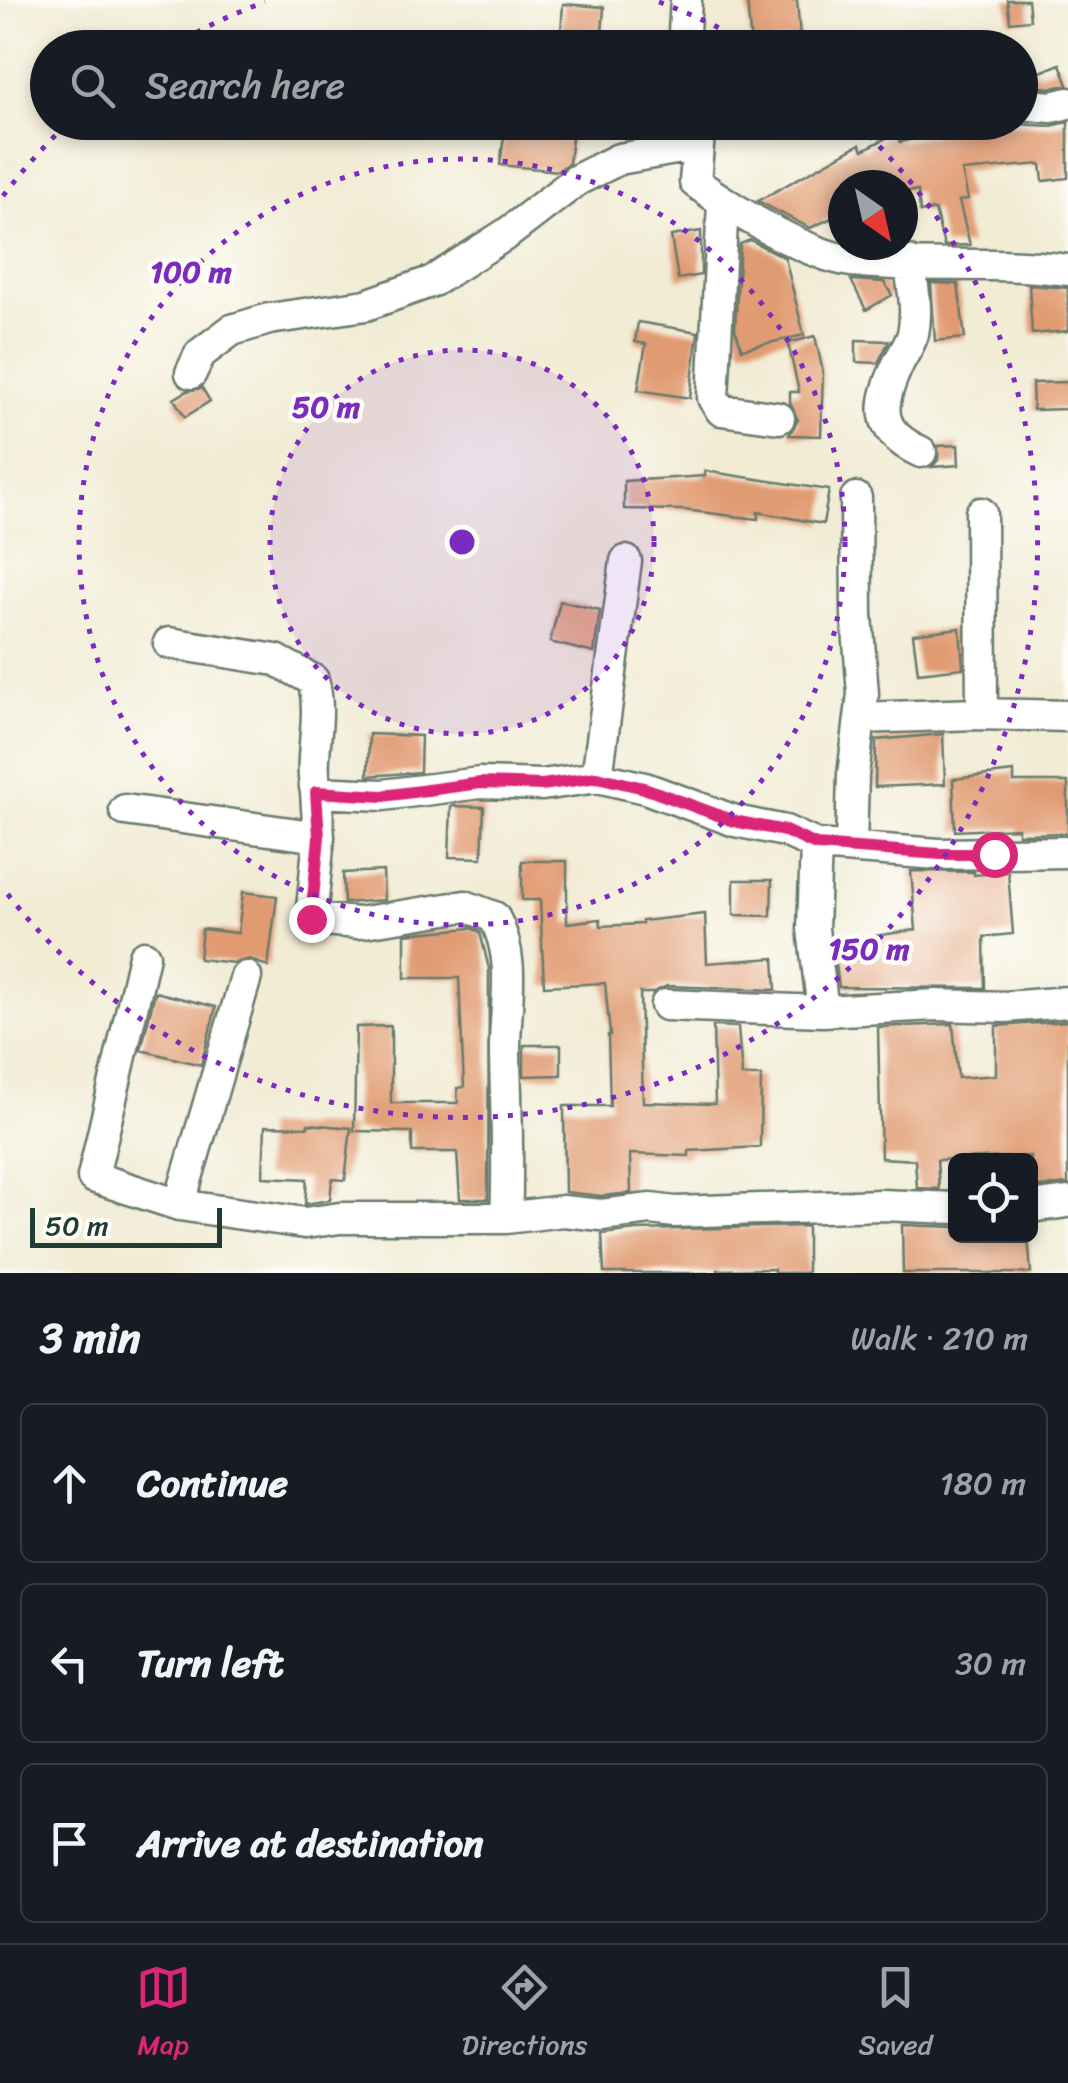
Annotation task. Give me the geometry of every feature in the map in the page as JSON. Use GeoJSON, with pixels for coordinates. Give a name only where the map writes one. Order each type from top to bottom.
{"type":"FeatureCollection","features":[{"type":"Feature","properties":{"kind":"street"},"geometry":{"type":"LineString","coordinates":[[684,30],[686,0]]}},
{"type":"Feature","properties":{"kind":"street"},"geometry":{"type":"LineString","coordinates":[[1038,106],[1068,104]]}},
{"type":"Feature","properties":{"kind":"street"},"geometry":{"type":"LineString","coordinates":[[190,373],[200,354],[232,330],[268,319],[366,305],[433,281],[508,234],[578,180],[619,159],[680,140]]}},
{"type":"Feature","properties":{"kind":"street"},"geometry":{"type":"LineString","coordinates":[[698,140],[695,182],[723,203],[791,239],[849,261],[1068,270]]}},
{"type":"Feature","properties":{"kind":"street"},"geometry":{"type":"LineString","coordinates":[[723,203],[713,398],[721,410],[779,418]]}},
{"type":"Feature","properties":{"kind":"street"},"geometry":{"type":"LineString","coordinates":[[909,262],[915,300],[912,339],[882,408],[889,430],[901,443],[922,452]]}},
{"type":"Feature","properties":{"kind":"street"},"geometry":{"type":"LineString","coordinates":[[851,847],[853,774],[863,694],[857,615],[856,498]]}},
{"type":"Feature","properties":{"kind":"street"},"geometry":{"type":"LineString","coordinates":[[981,513],[982,714]]}},
{"type":"Feature","properties":{"kind":"street"},"geometry":{"type":"LineString","coordinates":[[597,777],[626,562]]}},
{"type":"Feature","properties":{"kind":"street"},"geometry":{"type":"LineString","coordinates":[[170,643],[276,660],[314,680],[319,700],[313,778],[319,837],[311,919],[358,923],[466,906],[494,917],[504,935],[510,962],[505,1053],[509,1152],[506,1218]]}},
{"type":"Feature","properties":{"kind":"street"},"geometry":{"type":"LineString","coordinates":[[860,718],[1068,716]]}},
{"type":"Feature","properties":{"kind":"street"},"geometry":{"type":"LineString","coordinates":[[316,792],[383,796],[480,783],[542,785],[597,777],[644,788],[734,821],[785,831],[816,845],[940,854],[1068,852]]}},
{"type":"Feature","properties":{"kind":"street"},"geometry":{"type":"LineString","coordinates":[[124,810],[319,837]]}},
{"type":"Feature","properties":{"kind":"street"},"geometry":{"type":"LineString","coordinates":[[816,845],[813,929],[823,1010]]}},
{"type":"Feature","properties":{"kind":"street"},"geometry":{"type":"LineString","coordinates":[[144,956],[93,1177],[178,1205],[305,1223],[340,1218],[506,1218],[564,1212],[601,1215],[650,1209],[675,1212],[880,1205],[948,1208]]}},
{"type":"Feature","properties":{"kind":"street"},"geometry":{"type":"LineString","coordinates":[[178,1205],[246,977]]}},
{"type":"Feature","properties":{"kind":"street"},"geometry":{"type":"LineString","coordinates":[[666,1006],[823,1010],[1068,1002]]}},
{"type":"Feature","properties":{"kind":"street"},"geometry":{"type":"LineString","coordinates":[[1038,1205],[1068,1202]]}},
{"type":"Feature","properties":{"kind":"building"},"geometry":{"type":"Polygon","coordinates":[[[747,0],[797,0],[799,30],[750,30],[747,0]]]}},
{"type":"Feature","properties":{"kind":"building"},"geometry":{"type":"Polygon","coordinates":[[[1007,0],[1028,0],[1030,20],[1010,22],[1007,0]]]}},
{"type":"Feature","properties":{"kind":"building"},"geometry":{"type":"Polygon","coordinates":[[[563,4],[604,7],[602,30],[561,30],[563,4]]]}},
{"type":"Feature","properties":{"kind":"building"},"geometry":{"type":"Polygon","coordinates":[[[1060,64],[1068,85],[1038,87],[1038,73],[1060,64]]]}},
{"type":"Feature","properties":{"kind":"building"},"geometry":{"type":"Polygon","coordinates":[[[1068,122],[1068,178],[1043,181],[1041,164],[962,171],[968,199],[959,201],[970,245],[944,246],[935,210],[920,212],[918,170],[828,170],[828,220],[810,228],[758,201],[860,144],[863,150],[882,140],[1038,140],[1038,125],[1068,122]]]}},
{"type":"Feature","properties":{"kind":"building"},"geometry":{"type":"Polygon","coordinates":[[[503,140],[572,140],[569,163],[558,171],[500,165],[503,140]]]}},
{"type":"Feature","properties":{"kind":"building"},"geometry":{"type":"Polygon","coordinates":[[[701,231],[701,275],[678,279],[671,236],[701,231]]]}},
{"type":"Feature","properties":{"kind":"building"},"geometry":{"type":"Polygon","coordinates":[[[750,240],[785,258],[804,335],[742,349],[735,329],[740,244],[750,240]]]}},
{"type":"Feature","properties":{"kind":"building"},"geometry":{"type":"Polygon","coordinates":[[[851,280],[884,282],[892,295],[866,310],[851,280]]]}},
{"type":"Feature","properties":{"kind":"building"},"geometry":{"type":"Polygon","coordinates":[[[931,283],[958,284],[965,338],[935,341],[931,283]]]}},
{"type":"Feature","properties":{"kind":"building"},"geometry":{"type":"Polygon","coordinates":[[[1029,285],[1068,288],[1068,331],[1032,334],[1029,285]]]}},
{"type":"Feature","properties":{"kind":"building"},"geometry":{"type":"Polygon","coordinates":[[[638,322],[698,332],[690,398],[638,390],[646,344],[635,342],[638,322]]]}},
{"type":"Feature","properties":{"kind":"building"},"geometry":{"type":"Polygon","coordinates":[[[815,336],[823,372],[821,436],[789,435],[798,420],[790,403],[790,392],[799,392],[788,343],[815,336]]]}},
{"type":"Feature","properties":{"kind":"building"},"geometry":{"type":"Polygon","coordinates":[[[856,340],[889,341],[878,363],[856,362],[856,340]]]}},
{"type":"Feature","properties":{"kind":"building"},"geometry":{"type":"Polygon","coordinates":[[[1068,382],[1068,409],[1033,410],[1032,383],[1068,382]]]}},
{"type":"Feature","properties":{"kind":"building"},"geometry":{"type":"Polygon","coordinates":[[[202,388],[210,401],[185,417],[174,399],[202,388]]]}},
{"type":"Feature","properties":{"kind":"building"},"geometry":{"type":"Polygon","coordinates":[[[958,445],[959,465],[932,467],[938,460],[938,446],[958,445]]]}},
{"type":"Feature","properties":{"kind":"building"},"geometry":{"type":"Polygon","coordinates":[[[705,471],[829,490],[823,524],[758,512],[758,519],[684,510],[624,509],[624,481],[705,476],[705,471]]]}},
{"type":"Feature","properties":{"kind":"building"},"geometry":{"type":"Polygon","coordinates":[[[560,601],[600,610],[594,653],[550,642],[560,601]]]}},
{"type":"Feature","properties":{"kind":"building"},"geometry":{"type":"Polygon","coordinates":[[[960,628],[963,668],[918,673],[913,634],[960,628]]]}},
{"type":"Feature","properties":{"kind":"building"},"geometry":{"type":"Polygon","coordinates":[[[369,734],[421,736],[420,772],[368,776],[369,734]]]}},
{"type":"Feature","properties":{"kind":"building"},"geometry":{"type":"Polygon","coordinates":[[[943,734],[945,784],[875,787],[876,740],[943,734]]]}},
{"type":"Feature","properties":{"kind":"building"},"geometry":{"type":"Polygon","coordinates":[[[1014,772],[1014,782],[1068,782],[1068,833],[1018,834],[1018,828],[955,831],[953,779],[1014,772]]]}},
{"type":"Feature","properties":{"kind":"building"},"geometry":{"type":"Polygon","coordinates":[[[451,806],[484,807],[482,858],[449,857],[451,806]]]}},
{"type":"Feature","properties":{"kind":"building"},"geometry":{"type":"Polygon","coordinates":[[[522,861],[567,861],[567,923],[600,919],[601,926],[642,924],[705,914],[707,963],[774,958],[776,990],[667,986],[652,993],[640,993],[643,1102],[715,1104],[713,1026],[738,1027],[742,1076],[761,1076],[760,1147],[689,1151],[689,1156],[630,1154],[631,1193],[601,1196],[565,1192],[564,1106],[610,1106],[605,983],[544,986],[540,900],[522,900],[522,861]]]}},
{"type":"Feature","properties":{"kind":"building"},"geometry":{"type":"Polygon","coordinates":[[[383,871],[384,900],[344,903],[343,873],[383,871]]]}},
{"type":"Feature","properties":{"kind":"building"},"geometry":{"type":"Polygon","coordinates":[[[911,871],[974,875],[1008,872],[1013,934],[984,937],[985,988],[839,987],[833,942],[916,930],[911,871]]]}},
{"type":"Feature","properties":{"kind":"building"},"geometry":{"type":"Polygon","coordinates":[[[734,880],[772,880],[771,916],[734,915],[734,880]]]}},
{"type":"Feature","properties":{"kind":"building"},"geometry":{"type":"Polygon","coordinates":[[[243,892],[277,896],[268,967],[250,959],[234,963],[199,959],[202,929],[238,933],[243,892]]]}},
{"type":"Feature","properties":{"kind":"building"},"geometry":{"type":"Polygon","coordinates":[[[471,928],[480,932],[489,969],[488,1199],[460,1199],[457,1152],[412,1152],[412,1132],[354,1131],[356,1027],[391,1026],[391,1103],[458,1103],[457,1088],[464,1087],[459,978],[405,978],[405,934],[471,928]]]}},
{"type":"Feature","properties":{"kind":"building"},"geometry":{"type":"Polygon","coordinates":[[[155,992],[216,1007],[201,1065],[141,1050],[155,992]]]}},
{"type":"Feature","properties":{"kind":"building"},"geometry":{"type":"Polygon","coordinates":[[[1068,1021],[1068,1184],[1038,1187],[1038,1153],[948,1153],[948,1160],[937,1160],[939,1189],[917,1188],[915,1160],[881,1158],[878,1027],[953,1024],[958,1078],[996,1075],[996,1026],[1068,1021]]]}},
{"type":"Feature","properties":{"kind":"building"},"geometry":{"type":"Polygon","coordinates":[[[524,1045],[561,1045],[561,1075],[524,1076],[524,1045]]]}},
{"type":"Feature","properties":{"kind":"building"},"geometry":{"type":"Polygon","coordinates":[[[265,1126],[351,1128],[345,1180],[332,1179],[330,1200],[305,1204],[307,1179],[263,1177],[265,1126]]]}},
{"type":"Feature","properties":{"kind":"building"},"geometry":{"type":"Polygon","coordinates":[[[902,1225],[948,1227],[948,1243],[1029,1243],[1031,1273],[903,1273],[902,1225]]]}},
{"type":"Feature","properties":{"kind":"building"},"geometry":{"type":"Polygon","coordinates":[[[807,1226],[807,1273],[774,1273],[774,1269],[604,1273],[602,1234],[807,1226]]]}},
{"type":"Feature","properties":{"kind":"route"},"geometry":{"type":"LineString","coordinates":[[311,919],[319,837],[316,792],[383,796],[480,783],[542,785],[597,777],[644,788],[734,821],[785,831],[816,845],[994,854]]}}]}
